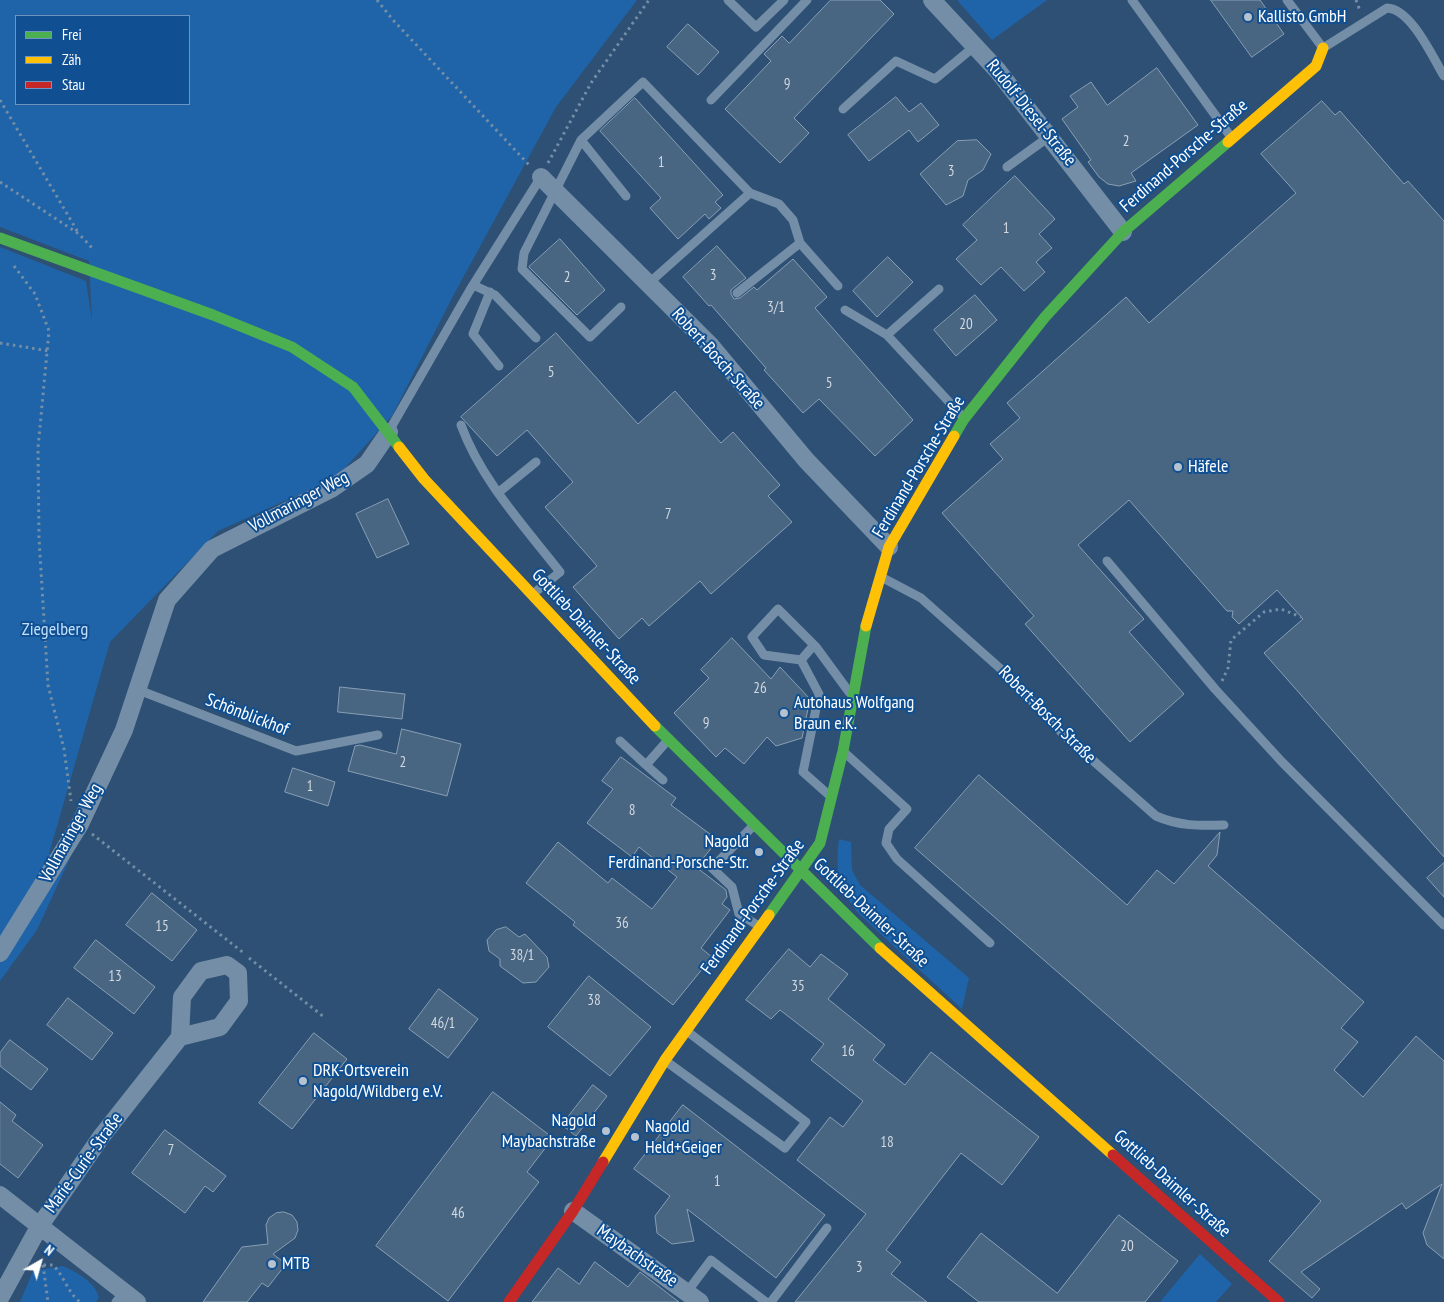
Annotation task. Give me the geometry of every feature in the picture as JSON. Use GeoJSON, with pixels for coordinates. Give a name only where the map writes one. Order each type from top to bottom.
{"type":"FeatureCollection","features":[{"type":"Feature","properties":{"kind":"street","name":"Rudolf-Diesel-Straße"},"geometry":{"type":"LineString","coordinates":[[932,0],[998,71],[1124,232]]}},
{"type":"Feature","properties":{"kind":"street","name":"Ferdinand-Porsche-Straße"},"geometry":{"type":"LineString","coordinates":[[509,1302],[573,1211],[665,1060],[820,843],[843,751],[867,622],[889,547],[964,419],[1044,317],[1124,232],[1231,137],[1316,66],[1323,48]]}},
{"type":"Feature","properties":{"kind":"street","name":"Robert-Bosch-Straße"},"geometry":{"type":"LineString","coordinates":[[541,177],[711,346],[806,460],[889,547]]}},
{"type":"Feature","properties":{"kind":"street"},"geometry":{"type":"LineString","coordinates":[[0,238],[213,315],[292,347],[353,387],[389,432]]}},
{"type":"Feature","properties":{"kind":"street","name":"Gottlieb-Daimler-Straße"},"geometry":{"type":"LineString","coordinates":[[389,432],[424,479],[531,594],[668,740],[800,871],[861,930],[1279,1302]]}},
{"type":"Feature","properties":{"kind":"street","name":"Vollmaringer Weg"},"geometry":{"type":"LineString","coordinates":[[0,952],[80,824],[124,730],[136,689],[168,600],[212,549],[331,489],[367,464],[389,432]]}},
{"type":"Feature","properties":{"kind":"street","name":"Marie-Curie-Straße"},"geometry":{"type":"LineString","coordinates":[[0,1298],[39,1227],[101,1137],[180,1037]]}},
{"type":"Feature","properties":{"kind":"street"},"geometry":{"type":"LineString","coordinates":[[0,1195],[126,1299]]}},
{"type":"Feature","properties":{"kind":"street","name":"Maybachstraße"},"geometry":{"type":"LineString","coordinates":[[573,1211],[693,1297]]}},
{"type":"Feature","properties":{"kind":"lane"},"geometry":{"type":"LineString","coordinates":[[728,0],[756,27],[784,0]]}},
{"type":"Feature","properties":{"kind":"lane"},"geometry":{"type":"LineString","coordinates":[[711,100],[807,0]]}},
{"type":"Feature","properties":{"kind":"lane"},"geometry":{"type":"LineString","coordinates":[[1132,0],[1231,137]]}},
{"type":"Feature","properties":{"kind":"lane"},"geometry":{"type":"LineString","coordinates":[[1291,2],[1323,48],[1387,8],[1396,8],[1406,15],[1444,76]]}},
{"type":"Feature","properties":{"kind":"lane"},"geometry":{"type":"LineString","coordinates":[[843,109],[896,61],[935,78],[975,46]]}},
{"type":"Feature","properties":{"kind":"lane"},"geometry":{"type":"LineString","coordinates":[[621,307],[590,337],[522,269],[524,253],[581,140],[643,82],[750,193],[778,204],[792,220],[800,243],[838,286]]}},
{"type":"Feature","properties":{"kind":"lane"},"geometry":{"type":"LineString","coordinates":[[1007,167],[1050,136]]}},
{"type":"Feature","properties":{"kind":"lane"},"geometry":{"type":"LineString","coordinates":[[581,140],[626,196]]}},
{"type":"Feature","properties":{"kind":"lane"},"geometry":{"type":"LineString","coordinates":[[389,432],[473,285],[541,177]]}},
{"type":"Feature","properties":{"kind":"lane"},"geometry":{"type":"LineString","coordinates":[[649,283],[750,193]]}},
{"type":"Feature","properties":{"kind":"lane"},"geometry":{"type":"LineString","coordinates":[[737,293],[800,243]]}},
{"type":"Feature","properties":{"kind":"lane"},"geometry":{"type":"LineString","coordinates":[[473,285],[495,295],[536,338]]}},
{"type":"Feature","properties":{"kind":"lane"},"geometry":{"type":"LineString","coordinates":[[887,335],[939,289]]}},
{"type":"Feature","properties":{"kind":"lane"},"geometry":{"type":"LineString","coordinates":[[490,292],[473,334],[499,366]]}},
{"type":"Feature","properties":{"kind":"lane"},"geometry":{"type":"LineString","coordinates":[[845,310],[887,335],[964,419]]}},
{"type":"Feature","properties":{"kind":"lane"},"geometry":{"type":"LineString","coordinates":[[461,425],[476,460],[560,572],[531,594]]}},
{"type":"Feature","properties":{"kind":"lane"},"geometry":{"type":"LineString","coordinates":[[499,492],[536,462]]}},
{"type":"Feature","properties":{"kind":"lane"},"geometry":{"type":"LineString","coordinates":[[1107,561],[1215,689],[1282,762],[1444,925]]}},
{"type":"Feature","properties":{"kind":"lane","name":"Robert-Bosch-Straße"},"geometry":{"type":"LineString","coordinates":[[880,577],[921,598],[1003,671],[1064,735],[1156,816],[1172,822],[1195,826],[1224,825]]}},
{"type":"Feature","properties":{"kind":"lane"},"geometry":{"type":"LineString","coordinates":[[801,660],[764,655],[752,637],[778,609],[814,645],[852,696]]}},
{"type":"Feature","properties":{"kind":"lane"},"geometry":{"type":"LineString","coordinates":[[801,660],[814,645]]}},
{"type":"Feature","properties":{"kind":"lane"},"geometry":{"type":"LineString","coordinates":[[801,660],[819,694],[803,772],[832,799]]}},
{"type":"Feature","properties":{"kind":"lane","name":"Schönblickhof"},"geometry":{"type":"LineString","coordinates":[[136,689],[296,751],[378,735]]}},
{"type":"Feature","properties":{"kind":"lane"},"geometry":{"type":"LineString","coordinates":[[646,765],[668,740]]}},
{"type":"Feature","properties":{"kind":"lane"},"geometry":{"type":"LineString","coordinates":[[620,741],[663,780]]}},
{"type":"Feature","properties":{"kind":"lane"},"geometry":{"type":"LineString","coordinates":[[843,751],[907,809],[890,829],[886,843],[897,859],[990,943]]}},
{"type":"Feature","properties":{"kind":"lane"},"geometry":{"type":"LineString","coordinates":[[754,825],[712,868],[732,887],[739,914],[760,926]]}},
{"type":"Feature","properties":{"kind":"lane"},"geometry":{"type":"LineString","coordinates":[[665,1060],[785,1148],[806,1122],[686,1030]]}},
{"type":"Feature","properties":{"kind":"lane"},"geometry":{"type":"LineString","coordinates":[[771,1302],[828,1228]]}},
{"type":"Feature","properties":{"kind":"lane"},"geometry":{"type":"LineString","coordinates":[[693,1297],[711,1260],[766,1302]]}},
{"type":"Feature","properties":{"kind":"path"},"geometry":{"type":"LineString","coordinates":[[377,0],[393,20],[541,177],[592,83],[617,44],[650,0]]}},
{"type":"Feature","properties":{"kind":"path"},"geometry":{"type":"LineString","coordinates":[[0,100],[79,234],[0,182]]}},
{"type":"Feature","properties":{"kind":"path"},"geometry":{"type":"LineString","coordinates":[[12,263],[35,294],[49,331],[49,351],[38,448],[39,538],[48,685],[64,748],[72,811],[80,824],[324,1017]]}},
{"type":"Feature","properties":{"kind":"path"},"geometry":{"type":"LineString","coordinates":[[0,343],[49,351]]}},
{"type":"Feature","properties":{"kind":"path"},"geometry":{"type":"LineString","coordinates":[[1215,689],[1225,678],[1231,640],[1236,635],[1264,612],[1281,609],[1301,617]]}},
{"type":"Feature","properties":{"kind":"path"},"geometry":{"type":"LineString","coordinates":[[19,1264],[52,1265],[61,1274],[74,1297],[80,1302]]}},
{"type":"Feature","properties":{"kind":"path"},"geometry":{"type":"LineString","coordinates":[[43,1265],[48,1302]]}},
{"type":"Feature","properties":{"kind":"green space","name":"Ziegelberg"},"geometry":{"type":"Polygon","coordinates":[[[0,0],[637,0],[556,107],[452,298],[392,416],[336,478],[218,531],[110,642],[49,854],[70,858],[37,930],[0,981],[0,247],[86,281],[92,321],[89,261],[0,227],[0,0]]]}},
{"type":"Feature","properties":{"kind":"green space"},"geometry":{"type":"Polygon","coordinates":[[[957,0],[1047,0],[992,40],[957,0]]]}},
{"type":"Feature","properties":{"kind":"green space"},"geometry":{"type":"Polygon","coordinates":[[[839,839],[851,842],[852,870],[860,885],[969,978],[962,1009],[858,913],[851,904],[842,887],[838,870],[839,839]]]}},
{"type":"Feature","properties":{"kind":"green space"},"geometry":{"type":"Polygon","coordinates":[[[1200,1254],[1232,1284],[1216,1302],[1160,1302],[1200,1254]]]}},
{"type":"Feature","properties":{"kind":"green space"},"geometry":{"type":"Polygon","coordinates":[[[63,1266],[90,1282],[99,1298],[96,1302],[20,1302],[33,1271],[63,1266]]]}},
{"type":"Feature","properties":{"kind":"building"},"geometry":{"type":"Polygon","coordinates":[[[831,0],[880,0],[894,14],[794,118],[809,133],[780,163],[725,109],[771,61],[764,54],[782,36],[789,43],[831,0]]]}},
{"type":"Feature","properties":{"kind":"building","name":"Kallisto GmbH"},"geometry":{"type":"Polygon","coordinates":[[[1211,0],[1260,0],[1284,34],[1252,57],[1211,0]]]}},
{"type":"Feature","properties":{"kind":"building"},"geometry":{"type":"Polygon","coordinates":[[[688,24],[719,52],[698,75],[667,47],[688,24]]]}},
{"type":"Feature","properties":{"kind":"building"},"geometry":{"type":"Polygon","coordinates":[[[1157,68],[1198,125],[1131,173],[1136,181],[1119,186],[1108,184],[1099,177],[1088,162],[1091,160],[1062,119],[1078,107],[1070,96],[1091,82],[1107,105],[1157,68]]]}},
{"type":"Feature","properties":{"kind":"building"},"geometry":{"type":"Polygon","coordinates":[[[896,97],[909,112],[921,103],[939,125],[918,142],[909,130],[869,161],[848,135],[896,97]]]}},
{"type":"Feature","properties":{"kind":"building"},"geometry":{"type":"Polygon","coordinates":[[[635,98],[723,195],[715,202],[721,208],[709,219],[705,214],[678,239],[650,208],[661,198],[600,131],[635,98]]]}},
{"type":"Feature","properties":{"kind":"building","name":"Häfele"},"geometry":{"type":"Polygon","coordinates":[[[1322,101],[1335,115],[1340,111],[1404,184],[1408,181],[1444,221],[1444,857],[1264,653],[1303,619],[1277,590],[1239,624],[1232,617],[1233,611],[1227,611],[1129,500],[1078,545],[1144,619],[1129,632],[1184,694],[1130,742],[1025,624],[1034,616],[942,513],[1003,459],[990,444],[1020,418],[1007,403],[1126,297],[1149,323],[1296,193],[1261,154],[1322,101]]]}},
{"type":"Feature","properties":{"kind":"building"},"geometry":{"type":"Polygon","coordinates":[[[977,140],[991,154],[983,170],[968,180],[963,196],[946,205],[920,174],[957,141],[977,140]]]}},
{"type":"Feature","properties":{"kind":"building"},"geometry":{"type":"Polygon","coordinates":[[[1015,176],[1055,219],[1039,234],[1052,248],[1036,262],[1045,272],[1024,291],[1001,267],[981,285],[956,259],[977,240],[963,225],[1015,176]]]}},
{"type":"Feature","properties":{"kind":"building"},"geometry":{"type":"Polygon","coordinates":[[[560,239],[605,290],[577,315],[529,267],[560,239]]]}},
{"type":"Feature","properties":{"kind":"building"},"geometry":{"type":"Polygon","coordinates":[[[717,246],[746,278],[731,290],[734,299],[740,298],[754,287],[757,290],[793,259],[827,297],[815,308],[913,420],[875,456],[819,399],[803,413],[764,370],[766,368],[711,305],[709,306],[683,277],[717,246]]]}},
{"type":"Feature","properties":{"kind":"building"},"geometry":{"type":"Polygon","coordinates":[[[888,257],[913,282],[877,317],[853,291],[888,257]]]}},
{"type":"Feature","properties":{"kind":"building"},"geometry":{"type":"Polygon","coordinates":[[[975,295],[997,320],[956,356],[934,330],[975,295]]]}},
{"type":"Feature","properties":{"kind":"building"},"geometry":{"type":"Polygon","coordinates":[[[556,333],[638,424],[675,391],[721,443],[733,432],[780,485],[768,496],[792,522],[711,594],[700,581],[649,626],[642,618],[619,639],[573,587],[597,566],[545,507],[573,482],[527,430],[497,456],[461,417],[556,333]]]}},
{"type":"Feature","properties":{"kind":"building"},"geometry":{"type":"Polygon","coordinates":[[[388,499],[409,544],[377,558],[356,514],[388,499]]]}},
{"type":"Feature","properties":{"kind":"building"},"geometry":{"type":"Polygon","coordinates":[[[732,638],[771,679],[780,667],[810,699],[802,738],[776,746],[767,737],[744,764],[725,748],[716,757],[674,713],[709,678],[701,670],[732,638]]]}},
{"type":"Feature","properties":{"kind":"building"},"geometry":{"type":"Polygon","coordinates":[[[340,687],[405,694],[402,719],[338,712],[340,687]]]}},
{"type":"Feature","properties":{"kind":"building"},"geometry":{"type":"Polygon","coordinates":[[[402,729],[461,744],[447,796],[348,771],[355,746],[360,745],[396,754],[402,729]]]}},
{"type":"Feature","properties":{"kind":"building"},"geometry":{"type":"Polygon","coordinates":[[[621,757],[676,798],[671,805],[718,840],[696,867],[726,890],[727,897],[722,904],[730,910],[701,948],[712,957],[673,1005],[573,925],[575,922],[526,883],[558,842],[608,883],[612,878],[652,909],[677,877],[639,847],[632,857],[587,823],[613,789],[602,781],[621,757]]]}},
{"type":"Feature","properties":{"kind":"building"},"geometry":{"type":"Polygon","coordinates":[[[293,768],[335,782],[328,806],[285,792],[293,768]]]}},
{"type":"Feature","properties":{"kind":"building"},"geometry":{"type":"Polygon","coordinates":[[[979,775],[1127,905],[1157,870],[1174,884],[1220,832],[1217,855],[1208,866],[1364,1002],[1341,1028],[1358,1042],[1334,1070],[1363,1097],[1416,1036],[1444,1061],[1444,1259],[1427,1245],[1423,1233],[1442,1184],[1406,1209],[1402,1203],[1301,1272],[1320,1289],[1312,1298],[1269,1261],[1321,1201],[915,848],[979,775]]]}},
{"type":"Feature","properties":{"kind":"building"},"geometry":{"type":"Polygon","coordinates":[[[1444,863],[1444,897],[1427,878],[1444,863]]]}},
{"type":"Feature","properties":{"kind":"building"},"geometry":{"type":"Polygon","coordinates":[[[152,893],[197,930],[172,961],[126,925],[152,893]]]}},
{"type":"Feature","properties":{"kind":"building"},"geometry":{"type":"Polygon","coordinates":[[[506,927],[519,937],[525,934],[547,957],[549,967],[536,982],[523,983],[500,966],[500,959],[489,951],[487,940],[496,930],[506,927]]]}},
{"type":"Feature","properties":{"kind":"building"},"geometry":{"type":"Polygon","coordinates":[[[96,940],[155,987],[134,1014],[74,968],[96,940]]]}},
{"type":"Feature","properties":{"kind":"building"},"geometry":{"type":"Polygon","coordinates":[[[789,949],[810,967],[821,954],[848,974],[828,999],[885,1045],[873,1060],[905,1085],[931,1052],[1039,1137],[1002,1185],[961,1153],[886,1250],[901,1262],[891,1274],[927,1302],[795,1302],[866,1214],[797,1160],[830,1117],[843,1127],[863,1101],[811,1060],[824,1044],[780,1010],[771,1019],[746,1000],[789,949]]]}},
{"type":"Feature","properties":{"kind":"building"},"geometry":{"type":"Polygon","coordinates":[[[589,976],[651,1027],[610,1076],[548,1027],[589,976]]]}},
{"type":"Feature","properties":{"kind":"building"},"geometry":{"type":"Polygon","coordinates":[[[439,989],[478,1019],[448,1058],[409,1029],[439,989]]]}},
{"type":"Feature","properties":{"kind":"building"},"geometry":{"type":"Polygon","coordinates":[[[68,998],[113,1033],[92,1060],[47,1025],[68,998]]]}},
{"type":"Feature","properties":{"kind":"building","name":"DRK-Ortsverein Nagold/Wildberg e.V."},"geometry":{"type":"Polygon","coordinates":[[[314,1033],[347,1059],[292,1129],[259,1103],[314,1033]]]}},
{"type":"Feature","properties":{"kind":"building"},"geometry":{"type":"Polygon","coordinates":[[[10,1040],[48,1069],[31,1090],[0,1066],[0,1053],[10,1040]]]}},
{"type":"Feature","properties":{"kind":"building"},"geometry":{"type":"Polygon","coordinates":[[[593,1085],[607,1096],[576,1136],[562,1125],[593,1085]]]}},
{"type":"Feature","properties":{"kind":"building"},"geometry":{"type":"Polygon","coordinates":[[[493,1092],[553,1138],[527,1172],[539,1182],[448,1301],[376,1246],[493,1092]]]}},
{"type":"Feature","properties":{"kind":"building"},"geometry":{"type":"Polygon","coordinates":[[[0,1102],[16,1115],[12,1121],[43,1145],[18,1178],[0,1164],[0,1102]]]}},
{"type":"Feature","properties":{"kind":"building"},"geometry":{"type":"Polygon","coordinates":[[[683,1105],[825,1215],[776,1278],[687,1209],[694,1241],[672,1244],[657,1233],[655,1216],[670,1196],[634,1169],[683,1105]]]}},
{"type":"Feature","properties":{"kind":"building"},"geometry":{"type":"Polygon","coordinates":[[[165,1130],[226,1176],[213,1192],[205,1186],[185,1213],[132,1173],[165,1130]]]}},
{"type":"Feature","properties":{"kind":"building"},"geometry":{"type":"Polygon","coordinates":[[[284,1212],[292,1215],[297,1222],[298,1230],[295,1238],[273,1254],[286,1264],[268,1287],[262,1283],[247,1302],[203,1302],[242,1247],[268,1244],[266,1225],[269,1218],[276,1213],[284,1212]]]}},
{"type":"Feature","properties":{"kind":"building"},"geometry":{"type":"Polygon","coordinates":[[[1119,1215],[1178,1261],[1145,1302],[979,1302],[947,1277],[981,1233],[1057,1293],[1119,1215]]]}},
{"type":"Feature","properties":{"kind":"building"},"geometry":{"type":"Polygon","coordinates":[[[595,1262],[628,1287],[640,1272],[679,1302],[532,1302],[558,1268],[579,1284],[595,1262]]]}},
{"type":"Feature","properties":{"kind":"traffic: fast"},"geometry":{"type":"LineString","coordinates":[[954,436],[964,419],[1045,317],[1123,232],[1228,142]]}},
{"type":"Feature","properties":{"kind":"traffic: fast"},"geometry":{"type":"LineString","coordinates":[[0,238],[213,315],[292,347],[353,387],[399,447]]}},
{"type":"Feature","properties":{"kind":"traffic: fast"},"geometry":{"type":"LineString","coordinates":[[769,915],[820,843],[843,751],[866,626]]}},
{"type":"Feature","properties":{"kind":"traffic: fast"},"geometry":{"type":"LineString","coordinates":[[655,726],[880,948]]}},
{"type":"Feature","properties":{"kind":"traffic: slow"},"geometry":{"type":"LineString","coordinates":[[1228,142],[1316,66],[1323,48]]}},
{"type":"Feature","properties":{"kind":"traffic: slow"},"geometry":{"type":"LineString","coordinates":[[866,626],[889,547],[954,436]]}},
{"type":"Feature","properties":{"kind":"traffic: slow"},"geometry":{"type":"LineString","coordinates":[[399,447],[424,479],[655,726]]}},
{"type":"Feature","properties":{"kind":"traffic: slow"},"geometry":{"type":"LineString","coordinates":[[603,1162],[665,1060],[769,915]]}},
{"type":"Feature","properties":{"kind":"traffic: slow"},"geometry":{"type":"LineString","coordinates":[[880,948],[1113,1155]]}},
{"type":"Feature","properties":{"kind":"traffic: jam"},"geometry":{"type":"LineString","coordinates":[[1113,1155],[1279,1302]]}},
{"type":"Feature","properties":{"kind":"traffic: jam"},"geometry":{"type":"LineString","coordinates":[[509,1302],[573,1211],[603,1162]]}},
{"type":"Feature","properties":{"kind":"place","name":"Kallisto GmbH"},"geometry":{"type":"Point","coordinates":[1248,17]}},
{"type":"Feature","properties":{"kind":"place","name":"Häfele"},"geometry":{"type":"Point","coordinates":[1178,467]}},
{"type":"Feature","properties":{"kind":"place","name":"Autohaus Wolfgang Braun e.K."},"geometry":{"type":"Point","coordinates":[784,713]}},
{"type":"Feature","properties":{"kind":"place","name":"Nagold Ferdinand-Porsche-Str."},"geometry":{"type":"Point","coordinates":[759,852]}},
{"type":"Feature","properties":{"kind":"place","name":"DRK-Ortsverein Nagold/Wildberg e.V."},"geometry":{"type":"Point","coordinates":[303,1081]}},
{"type":"Feature","properties":{"kind":"place","name":"Nagold Maybachstraße"},"geometry":{"type":"Point","coordinates":[606,1131]}},
{"type":"Feature","properties":{"kind":"place","name":"Nagold Held+Geiger"},"geometry":{"type":"Point","coordinates":[635,1137]}},
{"type":"Feature","properties":{"kind":"place","name":"MTB"},"geometry":{"type":"Point","coordinates":[272,1264]}}]}
